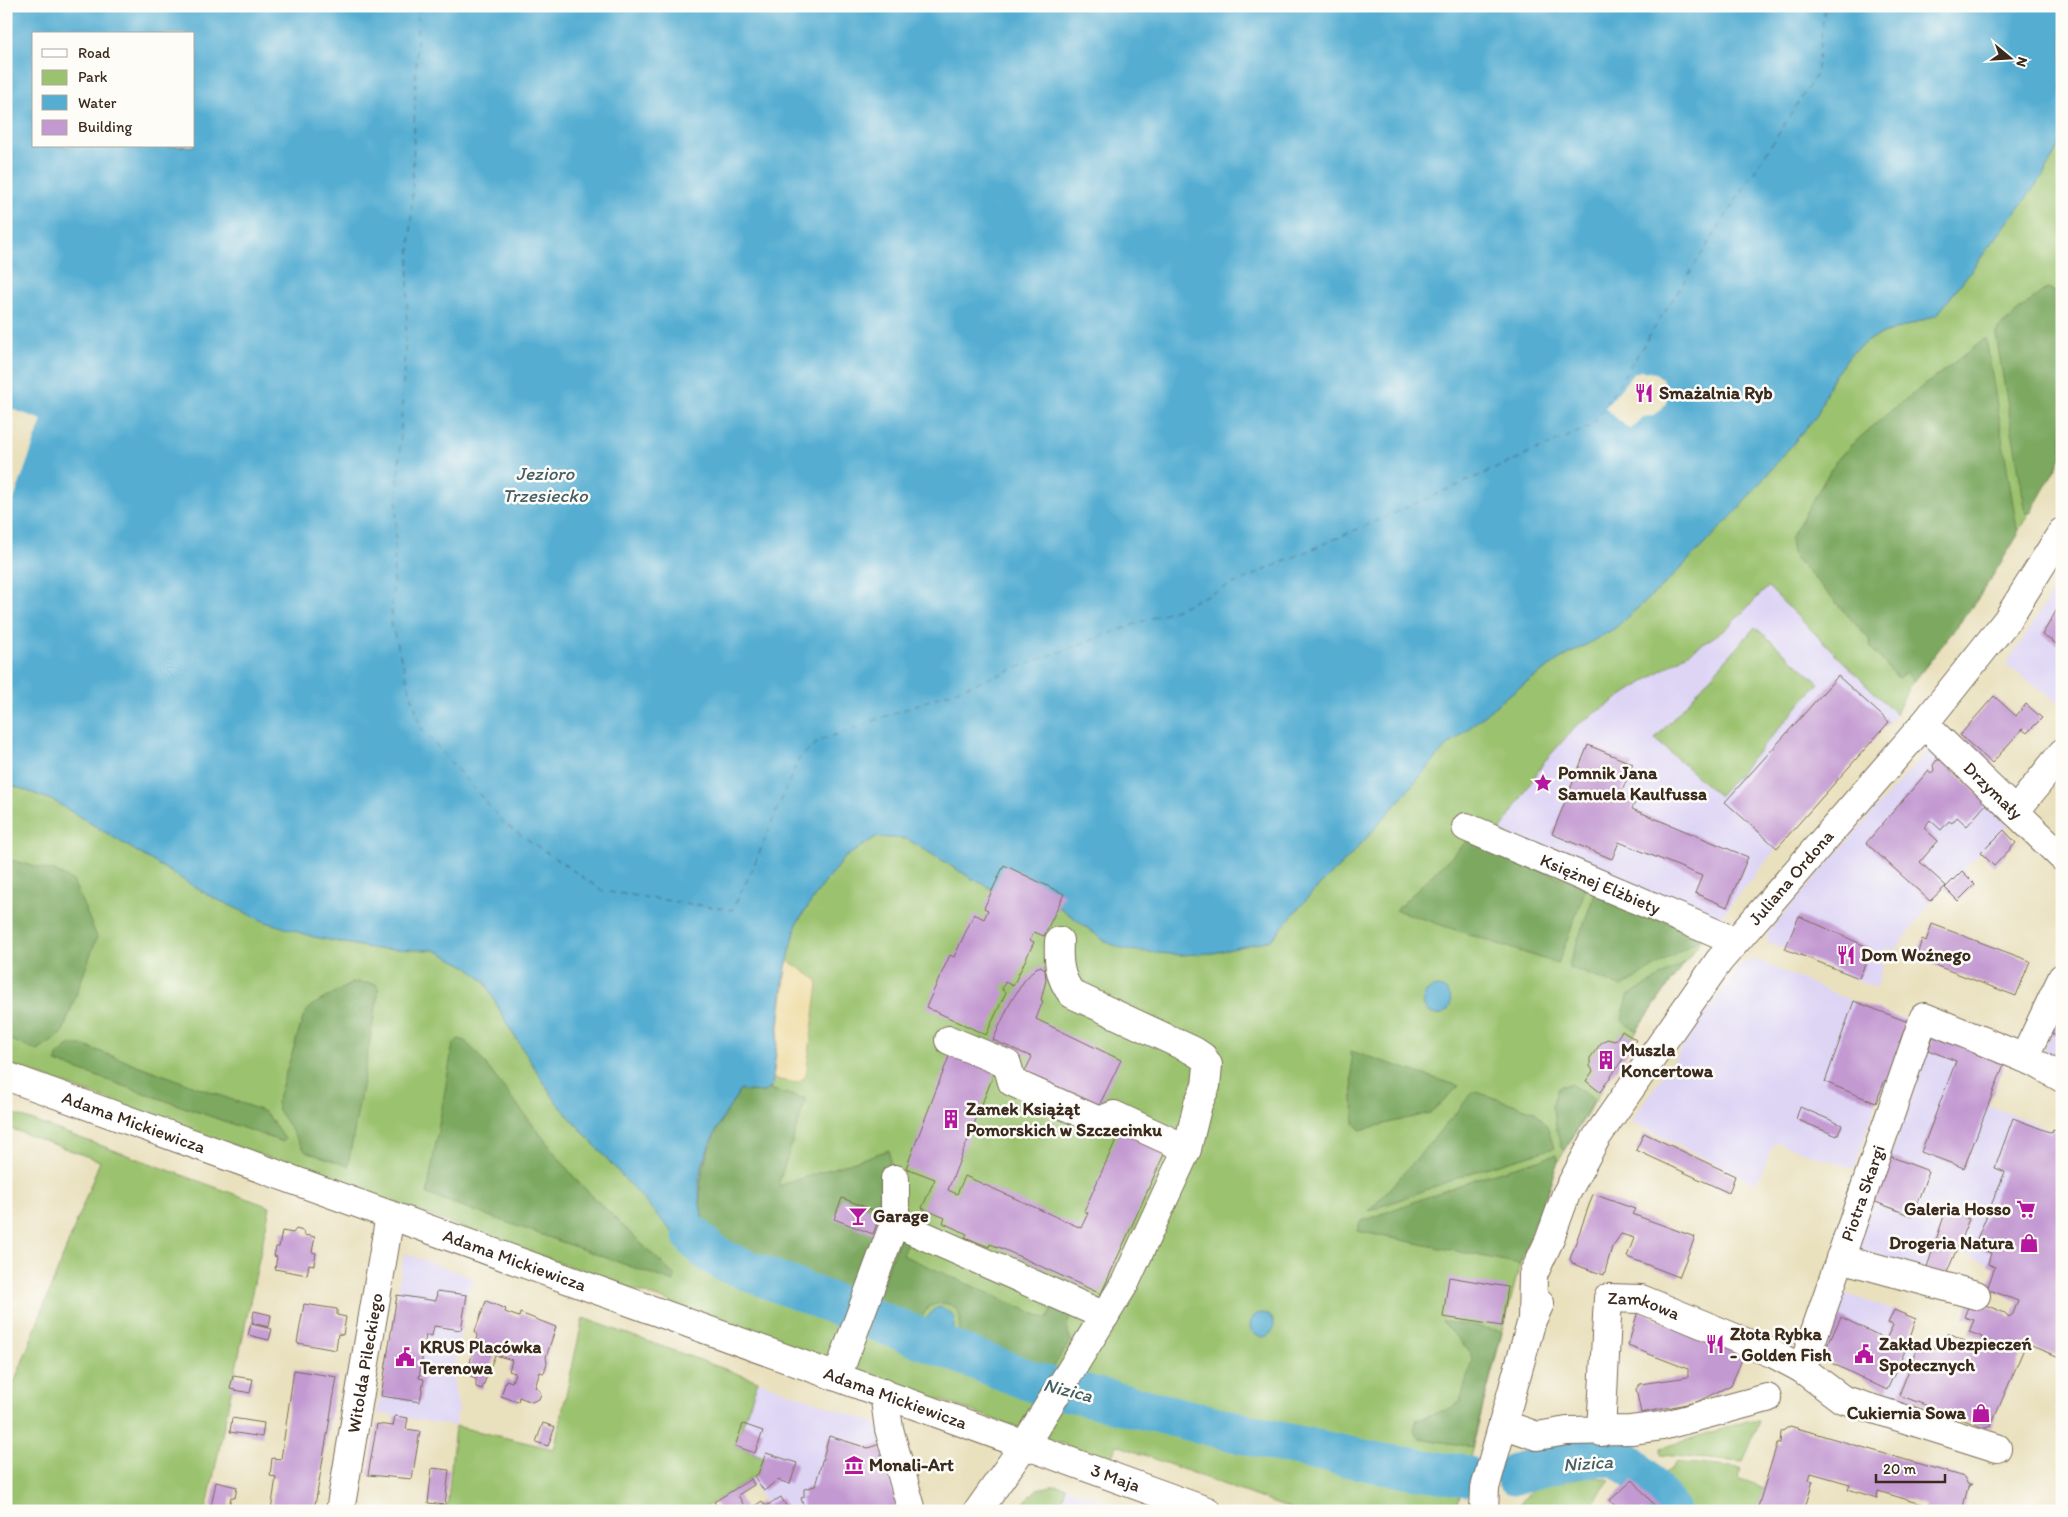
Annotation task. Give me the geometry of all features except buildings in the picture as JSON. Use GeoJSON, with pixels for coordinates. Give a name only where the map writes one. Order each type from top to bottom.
{"type":"FeatureCollection","features":[{"type":"Feature","properties":{"kind":"street","name":"Juliana Ordona"},"geometry":{"type":"LineString","coordinates":[[1480,1503],[1532,1320],[1551,1278],[1549,1241],[1566,1194],[1596,1138],[1734,940],[1924,724],[2007,620],[2062,532]]}},
{"type":"Feature","properties":{"kind":"street","name":"Drzymały"},"geometry":{"type":"LineString","coordinates":[[1924,724],[2062,857]]}},
{"type":"Feature","properties":{"kind":"street"},"geometry":{"type":"LineString","coordinates":[[2015,812],[2062,753]]}},
{"type":"Feature","properties":{"kind":"street","name":"Księżnej Elżbiety"},"geometry":{"type":"LineString","coordinates":[[1466,828],[1734,940]]}},
{"type":"Feature","properties":{"kind":"street"},"geometry":{"type":"LineString","coordinates":[[978,1511],[1025,1444],[1125,1282],[1187,1149],[1198,1104],[1206,1086],[1208,1065],[1203,1057],[1194,1051],[1072,994],[1065,986],[1060,973],[1058,959],[1059,940]]}},
{"type":"Feature","properties":{"kind":"street"},"geometry":{"type":"LineString","coordinates":[[2058,1077],[2024,1058],[2062,978]]}},
{"type":"Feature","properties":{"kind":"street","name":"Piotra Skargi"},"geometry":{"type":"LineString","coordinates":[[1810,1375],[1840,1258],[1924,1017],[2024,1058]]}},
{"type":"Feature","properties":{"kind":"street"},"geometry":{"type":"LineString","coordinates":[[949,1040],[1007,1064],[1012,1082],[1020,1086],[1099,1122],[1114,1115],[1187,1149]]}},
{"type":"Feature","properties":{"kind":"street","name":"Adama Mickiewicza"},"geometry":{"type":"LineString","coordinates":[[6,1076],[1025,1444]]}},
{"type":"Feature","properties":{"kind":"street"},"geometry":{"type":"LineString","coordinates":[[838,1376],[895,1227],[895,1180]]}},
{"type":"Feature","properties":{"kind":"street","name":"Witolda Pileckiego"},"geometry":{"type":"LineString","coordinates":[[340,1511],[390,1215]]}},
{"type":"Feature","properties":{"kind":"street"},"geometry":{"type":"LineString","coordinates":[[895,1227],[905,1226],[1105,1316]]}},
{"type":"Feature","properties":{"kind":"street"},"geometry":{"type":"LineString","coordinates":[[1840,1258],[1976,1295]]}},
{"type":"Feature","properties":{"kind":"street","name":"Zamkowa"},"geometry":{"type":"LineString","coordinates":[[1601,1432],[1608,1298],[1641,1299],[1774,1354],[1810,1375]]}},
{"type":"Feature","properties":{"kind":"street"},"geometry":{"type":"LineString","coordinates":[[1810,1375],[1842,1399],[1997,1448]]}},
{"type":"Feature","properties":{"kind":"street"},"geometry":{"type":"LineString","coordinates":[[884,1394],[889,1429],[912,1511]]}},
{"type":"Feature","properties":{"kind":"street"},"geometry":{"type":"LineString","coordinates":[[1503,1424],[1537,1436],[1567,1431],[1601,1432],[1662,1426],[1767,1398]]}},
{"type":"Feature","properties":{"kind":"street","name":"3 Maja"},"geometry":{"type":"LineString","coordinates":[[1025,1444],[1167,1504],[1207,1511]]}},
{"type":"Feature","properties":{"kind":"shaded area"},"geometry":{"type":"Polygon","coordinates":[[[2062,575],[2062,706],[2006,664],[2030,629],[2062,575]]]}},
{"type":"Feature","properties":{"kind":"shaded area"},"geometry":{"type":"Polygon","coordinates":[[[1768,587],[1896,714],[1777,848],[1717,921],[1500,831],[1544,762],[1577,725],[1726,629],[1768,587]]]}},
{"type":"Feature","properties":{"kind":"shaded area"},"geometry":{"type":"Polygon","coordinates":[[[1929,748],[2008,825],[1931,902],[1895,951],[1887,946],[1877,988],[1768,942],[1767,933],[1929,748]]]}},
{"type":"Feature","properties":{"kind":"shaded area"},"geometry":{"type":"Polygon","coordinates":[[[1754,959],[1857,1003],[1907,1020],[1888,1081],[1885,1081],[1876,1103],[1854,1169],[1775,1142],[1756,1184],[1631,1121],[1740,965],[1754,959]]]}},
{"type":"Feature","properties":{"kind":"shaded area"},"geometry":{"type":"Polygon","coordinates":[[[2062,1007],[2062,1066],[2040,1055],[2062,1007]]]}},
{"type":"Feature","properties":{"kind":"shaded area"},"geometry":{"type":"Polygon","coordinates":[[[1935,1032],[2006,1059],[1988,1105],[2060,1133],[2062,1130],[2062,1291],[1956,1251],[1946,1277],[1857,1248],[1935,1032]]]}},
{"type":"Feature","properties":{"kind":"shaded area"},"geometry":{"type":"Polygon","coordinates":[[[404,1253],[473,1278],[467,1295],[453,1377],[458,1408],[455,1426],[378,1413],[404,1253]]]}},
{"type":"Feature","properties":{"kind":"shaded area"},"geometry":{"type":"Polygon","coordinates":[[[1842,1292],[1916,1319],[1910,1338],[2012,1377],[1991,1426],[1985,1428],[1887,1390],[1821,1358],[1842,1292]]]}},
{"type":"Feature","properties":{"kind":"shaded area"},"geometry":{"type":"Polygon","coordinates":[[[758,1381],[896,1431],[918,1511],[769,1511],[751,1479],[758,1474],[735,1446],[758,1381]]]}},
{"type":"Feature","properties":{"kind":"shaded area"},"geometry":{"type":"Polygon","coordinates":[[[1056,1485],[1129,1511],[1016,1511],[1037,1489],[1056,1485]]]}},
{"type":"Feature","properties":{"kind":"green space"},"geometry":{"type":"Polygon","coordinates":[[[2062,140],[2062,456],[1993,575],[1962,620],[1908,688],[1896,714],[1768,587],[1726,629],[1577,725],[1544,762],[1500,831],[1703,937],[1640,1026],[1558,1162],[1520,1264],[1456,1511],[1295,1511],[1117,1445],[1110,1461],[6,1063],[6,783],[54,801],[208,895],[314,937],[376,949],[435,950],[468,967],[485,982],[507,1024],[557,1103],[683,1244],[704,1228],[740,1090],[763,1092],[773,1079],[784,976],[797,923],[844,858],[876,837],[907,839],[971,878],[1011,899],[1059,907],[1106,942],[1181,955],[1213,953],[1271,940],[1312,893],[1355,851],[1444,749],[1507,696],[1564,657],[1614,629],[1668,581],[1733,515],[1817,415],[1831,380],[1852,352],[1872,338],[1937,315],[2043,176],[2062,140]]]}},
{"type":"Feature","properties":{"kind":"green space"},"geometry":{"type":"Polygon","coordinates":[[[2048,289],[2062,295],[2062,457],[2031,512],[2026,514],[1996,335],[1998,328],[2048,289]]]}},
{"type":"Feature","properties":{"kind":"green space"},"geometry":{"type":"Polygon","coordinates":[[[1986,338],[2018,535],[1980,596],[1914,682],[1906,672],[1898,678],[1871,648],[1869,639],[1792,554],[1790,539],[1836,461],[1850,446],[1893,409],[1986,338]]]}},
{"type":"Feature","properties":{"kind":"green space"},"geometry":{"type":"Polygon","coordinates":[[[1755,627],[1819,683],[1719,796],[1655,739],[1755,627]]]}},
{"type":"Feature","properties":{"kind":"green space"},"geometry":{"type":"Polygon","coordinates":[[[1467,841],[1586,888],[1558,964],[1396,910],[1467,841]]]}},
{"type":"Feature","properties":{"kind":"green space"},"geometry":{"type":"Polygon","coordinates":[[[6,859],[54,871],[73,881],[97,937],[62,1034],[38,1051],[6,1038],[6,859]]]}},
{"type":"Feature","properties":{"kind":"green space"},"geometry":{"type":"Polygon","coordinates":[[[1595,893],[1703,937],[1622,987],[1568,967],[1595,893]]]}},
{"type":"Feature","properties":{"kind":"green space"},"geometry":{"type":"Polygon","coordinates":[[[1685,962],[1636,1031],[1625,1023],[1622,1018],[1628,996],[1685,962]]]}},
{"type":"Feature","properties":{"kind":"green space"},"geometry":{"type":"Polygon","coordinates":[[[354,982],[376,984],[379,989],[348,1166],[305,1151],[278,1110],[277,1101],[304,1015],[311,1006],[354,982]]]}},
{"type":"Feature","properties":{"kind":"green space"},"geometry":{"type":"Polygon","coordinates":[[[459,1039],[465,1041],[475,1051],[577,1181],[675,1276],[674,1282],[427,1194],[453,1044],[459,1039]]]}},
{"type":"Feature","properties":{"kind":"green space"},"geometry":{"type":"Polygon","coordinates":[[[70,1045],[82,1045],[260,1110],[267,1114],[285,1139],[283,1142],[56,1062],[57,1056],[70,1045]]]}},
{"type":"Feature","properties":{"kind":"green space"},"geometry":{"type":"Polygon","coordinates":[[[1351,1051],[1459,1086],[1430,1113],[1360,1130],[1354,1123],[1351,1051]]]}},
{"type":"Feature","properties":{"kind":"green space"},"geometry":{"type":"Polygon","coordinates":[[[1570,1084],[1594,1099],[1565,1150],[1561,1148],[1552,1106],[1558,1087],[1570,1084]]]}},
{"type":"Feature","properties":{"kind":"green space"},"geometry":{"type":"Polygon","coordinates":[[[769,1089],[806,1099],[778,1186],[889,1150],[892,1180],[891,1208],[854,1302],[721,1248],[706,1231],[701,1209],[701,1176],[716,1132],[740,1090],[763,1092],[769,1089]]]}},
{"type":"Feature","properties":{"kind":"green space"},"geometry":{"type":"Polygon","coordinates":[[[1474,1091],[1534,1111],[1547,1126],[1554,1148],[1479,1170],[1369,1211],[1412,1164],[1474,1091]]]}},
{"type":"Feature","properties":{"kind":"green space"},"geometry":{"type":"Polygon","coordinates":[[[6,1111],[270,1207],[206,1511],[6,1511],[6,1404],[100,1161],[6,1127],[6,1111]]]}},
{"type":"Feature","properties":{"kind":"green space"},"geometry":{"type":"Polygon","coordinates":[[[1556,1155],[1558,1162],[1520,1264],[1357,1231],[1360,1222],[1481,1177],[1556,1155]]]}},
{"type":"Feature","properties":{"kind":"green space"},"geometry":{"type":"Polygon","coordinates":[[[900,1236],[909,1237],[902,1255],[1047,1319],[1056,1302],[1074,1310],[1066,1327],[1071,1340],[1048,1375],[957,1341],[960,1317],[951,1305],[942,1303],[928,1307],[917,1326],[872,1308],[900,1236]]]}},
{"type":"Feature","properties":{"kind":"green space"},"geometry":{"type":"Polygon","coordinates":[[[583,1318],[758,1381],[735,1446],[764,1457],[758,1474],[700,1511],[447,1511],[455,1426],[554,1449],[583,1318]]]}},
{"type":"Feature","properties":{"kind":"green space"},"geometry":{"type":"Polygon","coordinates":[[[1442,1321],[1502,1331],[1472,1447],[1419,1438],[1414,1430],[1417,1419],[1452,1408],[1460,1402],[1472,1360],[1469,1351],[1442,1321]]]}},
{"type":"Feature","properties":{"kind":"green space"},"geometry":{"type":"Polygon","coordinates":[[[1747,1421],[1759,1421],[1743,1462],[1661,1455],[1661,1448],[1747,1421]]]}},
{"type":"Feature","properties":{"kind":"green space"},"geometry":{"type":"Polygon","coordinates":[[[1675,1462],[1741,1468],[1739,1478],[1764,1488],[1760,1511],[1680,1511],[1655,1479],[1673,1468],[1675,1462]]]}},
{"type":"Feature","properties":{"kind":"green space"},"geometry":{"type":"Polygon","coordinates":[[[1593,1476],[1610,1480],[1586,1511],[1514,1511],[1533,1488],[1593,1476]]]}},
{"type":"Feature","properties":{"kind":"green space"},"geometry":{"type":"Polygon","coordinates":[[[1056,1485],[1066,1487],[1060,1507],[1020,1506],[1037,1489],[1056,1485]]]}},
{"type":"Feature","properties":{"kind":"sand"},"geometry":{"type":"Polygon","coordinates":[[[787,960],[816,979],[818,984],[806,1076],[798,1083],[773,1079],[787,960]]]}},
{"type":"Feature","properties":{"kind":"water","name":"Jezioro Trzesiecko"},"geometry":{"type":"Polygon","coordinates":[[[6,6],[2062,6],[2062,140],[2043,176],[1937,315],[1872,338],[1852,352],[1831,380],[1817,415],[1733,515],[1668,581],[1614,629],[1564,657],[1507,696],[1444,749],[1355,851],[1312,893],[1271,940],[1213,953],[1181,955],[1126,950],[1106,942],[1059,907],[1011,899],[971,878],[907,839],[876,837],[844,858],[797,923],[784,976],[772,1087],[763,1092],[740,1090],[726,1112],[707,1151],[700,1177],[699,1189],[704,1228],[683,1244],[557,1103],[507,1024],[485,982],[468,967],[435,950],[376,949],[314,937],[263,921],[208,895],[54,801],[6,783],[6,6]]]}},
{"type":"Feature","properties":{"kind":"water"},"geometry":{"type":"Polygon","coordinates":[[[1437,987],[1447,991],[1451,1001],[1447,1011],[1437,1015],[1427,1011],[1423,1001],[1427,991],[1437,987]]]}},
{"type":"Feature","properties":{"kind":"water"},"geometry":{"type":"Polygon","coordinates":[[[939,1307],[947,1310],[955,1318],[951,1349],[914,1335],[933,1310],[939,1307]]]}},
{"type":"Feature","properties":{"kind":"water"},"geometry":{"type":"Polygon","coordinates":[[[1262,1313],[1271,1316],[1274,1325],[1271,1334],[1262,1337],[1253,1334],[1250,1325],[1253,1316],[1262,1313]]]}},
{"type":"Feature","properties":{"kind":"pier"},"geometry":{"type":"Polygon","coordinates":[[[1640,371],[1655,373],[1662,378],[1668,394],[1666,403],[1660,411],[1651,416],[1642,417],[1630,430],[1605,408],[1633,374],[1640,371]]]}},
{"type":"Feature","properties":{"kind":"pier"},"geometry":{"type":"Polygon","coordinates":[[[6,407],[42,420],[6,522],[6,407]]]}},
{"type":"Feature","properties":{"kind":"waterway","name":"Nizica"},"geometry":{"type":"LineString","coordinates":[[693,1236],[708,1251],[726,1262],[1036,1383],[1279,1442],[1383,1464],[1466,1476]]}},
{"type":"Feature","properties":{"kind":"waterway","name":"Nizica"},"geometry":{"type":"LineString","coordinates":[[1515,1474],[1588,1457],[1603,1456],[1616,1458],[1626,1462],[1638,1473],[1670,1511]]}},
{"type":"Feature","properties":{"kind":"ferry route"},"geometry":{"type":"LineString","coordinates":[[418,6],[411,229],[391,623],[421,728],[505,824],[603,891],[732,910],[752,870],[798,760],[819,741],[1176,609],[1592,426],[1816,75],[1825,6]]}},
{"type":"Feature","properties":{"kind":"place","name":"Smażalnia Ryb"},"geometry":{"type":"Point","coordinates":[1644,393]}},
{"type":"Feature","properties":{"kind":"place","name":"Pomnik Jana Samuela Kaulfussa"},"geometry":{"type":"Point","coordinates":[1543,783]}},
{"type":"Feature","properties":{"kind":"place","name":"Dom Woźnego"},"geometry":{"type":"Point","coordinates":[1846,955]}},
{"type":"Feature","properties":{"kind":"place","name":"Muszla Koncertowa"},"geometry":{"type":"Point","coordinates":[1606,1060]}},
{"type":"Feature","properties":{"kind":"place","name":"Zamek Książąt Pomorskich w Szczecinku"},"geometry":{"type":"Point","coordinates":[951,1119]}},
{"type":"Feature","properties":{"kind":"place","name":"Galeria Hosso"},"geometry":{"type":"Point","coordinates":[2026,1209]}},
{"type":"Feature","properties":{"kind":"place","name":"Garage"},"geometry":{"type":"Point","coordinates":[858,1216]}},
{"type":"Feature","properties":{"kind":"place","name":"Drogeria Natura"},"geometry":{"type":"Point","coordinates":[2029,1243]}},
{"type":"Feature","properties":{"kind":"place","name":"Złota Rybka - Golden Fish"},"geometry":{"type":"Point","coordinates":[1715,1344]}},
{"type":"Feature","properties":{"kind":"place","name":"Zakład Ubezpieczeń Społecznych"},"geometry":{"type":"Point","coordinates":[1864,1354]}},
{"type":"Feature","properties":{"kind":"place","name":"KRUS Placówka Terenowa"},"geometry":{"type":"Point","coordinates":[405,1357]}},
{"type":"Feature","properties":{"kind":"place","name":"Cukiernia Sowa"},"geometry":{"type":"Point","coordinates":[1981,1413]}},
{"type":"Feature","properties":{"kind":"place","name":"Monali-Art"},"geometry":{"type":"Point","coordinates":[854,1465]}}]}
